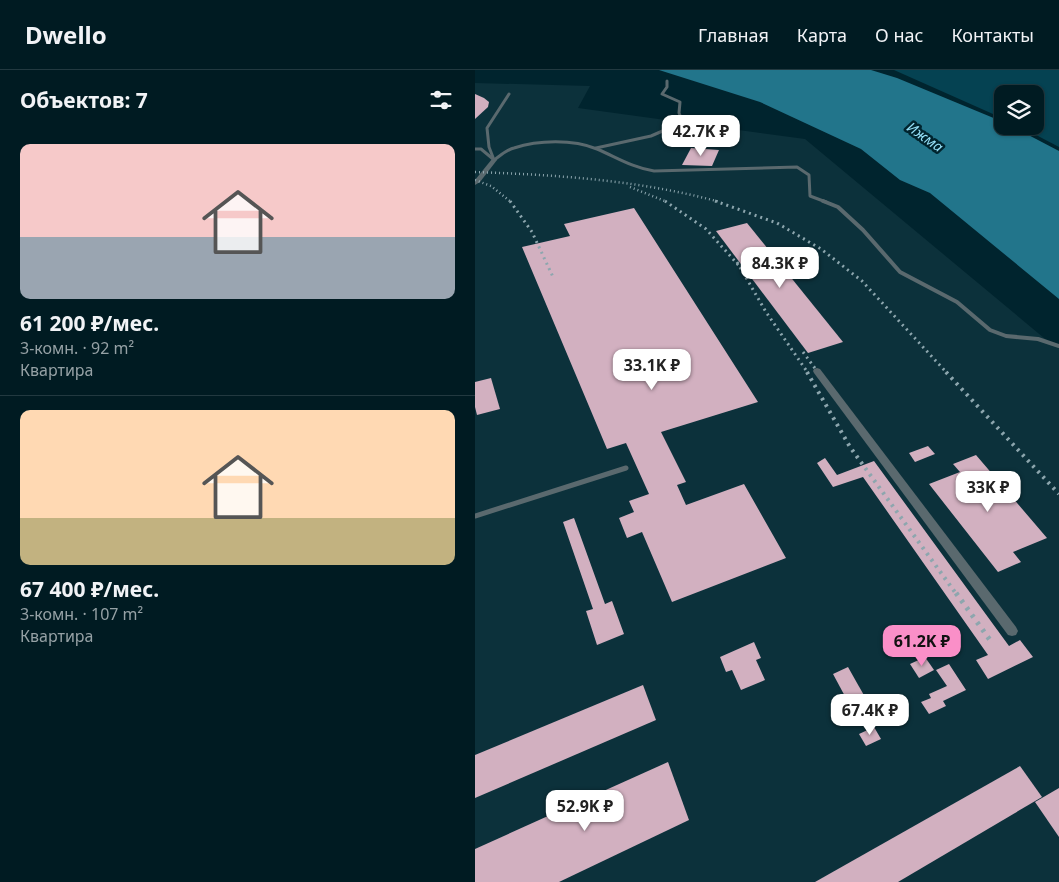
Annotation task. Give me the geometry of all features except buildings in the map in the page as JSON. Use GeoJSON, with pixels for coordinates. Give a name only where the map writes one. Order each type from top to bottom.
{"type":"FeatureCollection","features":[{"type":"Feature","properties":{"kind":"street"},"geometry":{"type":"LineString","coordinates":[[475,183],[494,160]]}},
{"type":"Feature","properties":{"kind":"street"},"geometry":{"type":"LineString","coordinates":[[817,371],[1012,632]]}},
{"type":"Feature","properties":{"kind":"lane"},"geometry":{"type":"LineString","coordinates":[[596,148],[651,136],[681,123],[679,102],[662,94],[667,87],[667,81]]}},
{"type":"Feature","properties":{"kind":"lane"},"geometry":{"type":"LineString","coordinates":[[494,160],[489,147],[487,128],[509,94]]}},
{"type":"Feature","properties":{"kind":"lane"},"geometry":{"type":"LineString","coordinates":[[494,160],[512,149],[533,145],[581,143],[647,171],[789,166],[802,169],[809,176],[810,196],[838,207],[863,230],[900,272],[957,302],[990,330],[1006,336],[1038,339],[1059,346]]}},
{"type":"Feature","properties":{"kind":"lane"},"geometry":{"type":"LineString","coordinates":[[475,149],[481,149],[494,160]]}},
{"type":"Feature","properties":{"kind":"lane"},"geometry":{"type":"LineString","coordinates":[[475,516],[626,468]]}},
{"type":"Feature","properties":{"kind":"shaded area"},"geometry":{"type":"Polygon","coordinates":[[[894,70],[1059,70],[1059,147],[1036,135],[1044,135],[1044,85],[994,85],[994,114],[894,70]]]}},
{"type":"Feature","properties":{"kind":"shaded area"},"geometry":{"type":"Polygon","coordinates":[[[475,83],[590,86],[578,108],[805,139],[1044,338],[1059,348],[1059,882],[475,882],[475,83]]]}},
{"type":"Feature","properties":{"kind":"water","name":"Ижма"},"geometry":{"type":"Polygon","coordinates":[[[659,70],[871,70],[897,78],[994,118],[994,135],[1028,135],[1059,151],[1059,299],[930,193],[900,180],[861,149],[760,102],[659,70]]]}},
{"type":"Feature","properties":{"kind":"railway"},"geometry":{"type":"LineString","coordinates":[[475,172],[598,180],[659,188],[720,202]]}},
{"type":"Feature","properties":{"kind":"railway"},"geometry":{"type":"LineString","coordinates":[[475,180],[491,186],[510,201]]}},
{"type":"Feature","properties":{"kind":"railway"},"geometry":{"type":"LineString","coordinates":[[630,187],[666,201]]}},
{"type":"Feature","properties":{"kind":"railway"},"geometry":{"type":"LineString","coordinates":[[510,201],[532,232],[553,277]]}},
{"type":"Feature","properties":{"kind":"railway"},"geometry":{"type":"LineString","coordinates":[[666,201],[706,229],[740,266]]}},
{"type":"Feature","properties":{"kind":"railway"},"geometry":{"type":"LineString","coordinates":[[715,201],[777,223],[821,249],[862,281],[947,373]]}},
{"type":"Feature","properties":{"kind":"railway"},"geometry":{"type":"LineString","coordinates":[[737,262],[740,266]]}},
{"type":"Feature","properties":{"kind":"railway"},"geometry":{"type":"LineString","coordinates":[[740,266],[766,312],[808,373]]}},
{"type":"Feature","properties":{"kind":"railway"},"geometry":{"type":"LineString","coordinates":[[803,352],[817,371]]}},
{"type":"Feature","properties":{"kind":"railway"},"geometry":{"type":"LineString","coordinates":[[807,372],[850,447],[957,595]]}},
{"type":"Feature","properties":{"kind":"railway"},"geometry":{"type":"LineString","coordinates":[[946,372],[1059,494]]}},
{"type":"Feature","properties":{"kind":"railway"},"geometry":{"type":"LineString","coordinates":[[956,593],[990,640]]}}]}
